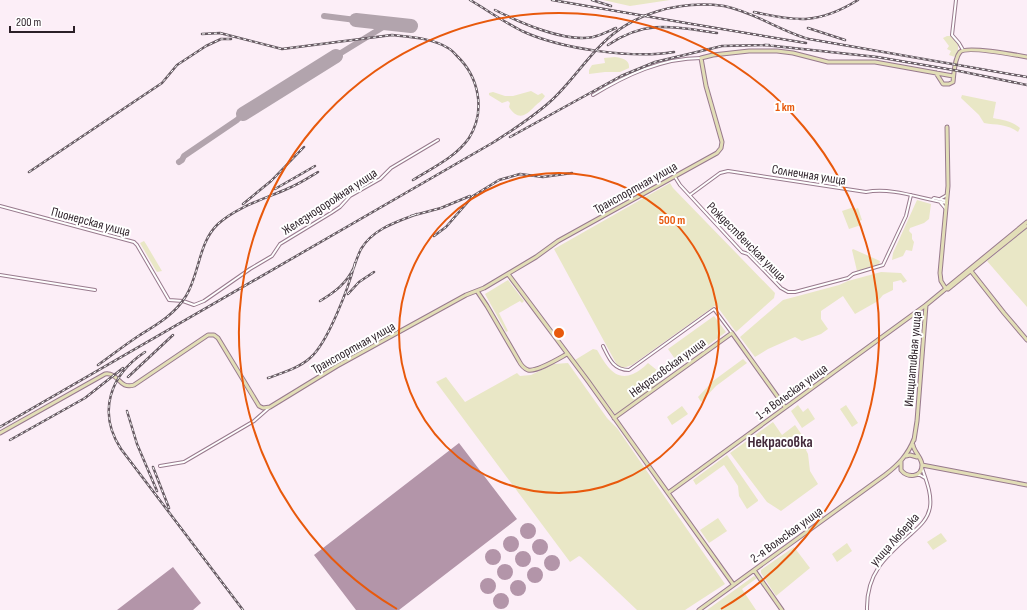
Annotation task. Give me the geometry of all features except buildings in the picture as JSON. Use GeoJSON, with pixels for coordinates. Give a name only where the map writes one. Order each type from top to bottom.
{"type":"FeatureCollection","features":[{"type":"Feature","properties":{"kind":"street"},"geometry":{"type":"LineString","coordinates":[[956,0],[952,35],[961,45],[963,50]]}},
{"type":"Feature","properties":{"kind":"street"},"geometry":{"type":"LineString","coordinates":[[936,73],[943,84],[953,82],[957,58],[963,50],[1027,57]]}},
{"type":"Feature","properties":{"kind":"street"},"geometry":{"type":"LineString","coordinates":[[593,95],[639,71],[656,64],[678,58],[701,58],[713,55],[749,51],[777,51],[793,53],[828,62],[866,61],[954,76]]}},
{"type":"Feature","properties":{"kind":"street","name":"Транспортная улица"},"geometry":{"type":"LineString","coordinates":[[270,408],[337,366],[466,295],[477,291],[508,274],[536,257],[558,241],[717,153],[721,148],[721,138],[706,86],[701,58]]}},
{"type":"Feature","properties":{"kind":"street"},"geometry":{"type":"LineString","coordinates":[[946,289],[941,281],[940,273],[947,202],[947,127]]}},
{"type":"Feature","properties":{"kind":"street","name":"Железнодорожная улица"},"geometry":{"type":"LineString","coordinates":[[169,300],[183,301],[194,304],[204,301],[250,269],[272,256],[280,244],[340,207],[350,196],[380,179],[391,168],[438,140]]}},
{"type":"Feature","properties":{"kind":"street","name":"Солнечная улица"},"geometry":{"type":"LineString","coordinates":[[690,195],[720,173],[728,171],[866,192],[894,192],[934,201],[947,202]]}},
{"type":"Feature","properties":{"kind":"street","name":"Рождественская улица"},"geometry":{"type":"LineString","coordinates":[[674,177],[742,252],[748,254],[781,288],[792,292],[844,279],[853,274],[882,265],[906,216],[911,195]]}},
{"type":"Feature","properties":{"kind":"street"},"geometry":{"type":"LineString","coordinates":[[946,209],[940,201],[947,195]]}},
{"type":"Feature","properties":{"kind":"street","name":"Пионерская улица"},"geometry":{"type":"LineString","coordinates":[[0,206],[135,243],[169,300]]}},
{"type":"Feature","properties":{"kind":"street","name":"Инициативная улица"},"geometry":{"type":"LineString","coordinates":[[922,466],[913,447],[917,422],[926,305],[1027,224]]}},
{"type":"Feature","properties":{"kind":"street","name":"Инициативная улица"},"geometry":{"type":"LineString","coordinates":[[946,289],[952,287],[1027,224]]}},
{"type":"Feature","properties":{"kind":"street"},"geometry":{"type":"LineString","coordinates":[[971,271],[1027,340]]}},
{"type":"Feature","properties":{"kind":"street"},"geometry":{"type":"LineString","coordinates":[[508,274],[614,418],[733,584]]}},
{"type":"Feature","properties":{"kind":"street"},"geometry":{"type":"LineString","coordinates":[[0,275],[95,290]]}},
{"type":"Feature","properties":{"kind":"street"},"geometry":{"type":"LineString","coordinates":[[477,291],[519,361],[525,368],[529,370],[536,369],[567,354]]}},
{"type":"Feature","properties":{"kind":"street","name":"1-я Вольская улица"},"geometry":{"type":"LineString","coordinates":[[668,493],[926,305]]}},
{"type":"Feature","properties":{"kind":"street"},"geometry":{"type":"LineString","coordinates":[[603,346],[616,367],[629,370],[714,309],[785,407]]}},
{"type":"Feature","properties":{"kind":"street","name":"Некрасовская улица"},"geometry":{"type":"LineString","coordinates":[[614,418],[732,332]]}},
{"type":"Feature","properties":{"kind":"street"},"geometry":{"type":"LineString","coordinates":[[0,433],[105,374],[113,375],[123,385],[134,385],[208,335],[214,335],[218,338],[259,406],[263,408],[270,408]]}},
{"type":"Feature","properties":{"kind":"street"},"geometry":{"type":"LineString","coordinates":[[160,466],[184,462],[254,422],[270,408]]}},
{"type":"Feature","properties":{"kind":"street","name":"Инициативная улица"},"geometry":{"type":"LineString","coordinates":[[902,472],[900,465],[909,451],[914,439]]}},
{"type":"Feature","properties":{"kind":"street"},"geometry":{"type":"LineString","coordinates":[[903,459],[907,456],[913,455],[920,459]]}},
{"type":"Feature","properties":{"kind":"street","name":"2-я Вольская улица"},"geometry":{"type":"LineString","coordinates":[[699,610],[885,475],[903,459]]}},
{"type":"Feature","properties":{"kind":"street"},"geometry":{"type":"LineString","coordinates":[[916,475],[920,472],[922,466],[1027,485]]}},
{"type":"Feature","properties":{"kind":"street","name":"улица Люберка"},"geometry":{"type":"LineString","coordinates":[[867,610],[870,585],[877,570],[891,552],[922,524],[928,514],[930,498],[922,466]]}},
{"type":"Feature","properties":{"kind":"street","name":"2-я Вольская улица"},"geometry":{"type":"LineString","coordinates":[[885,475],[896,470],[902,472]]}},
{"type":"Feature","properties":{"kind":"street"},"geometry":{"type":"LineString","coordinates":[[902,472],[910,476],[920,475],[925,479]]}},
{"type":"Feature","properties":{"kind":"street"},"geometry":{"type":"LineString","coordinates":[[754,570],[782,610]]}},
{"type":"Feature","properties":{"kind":"shaded area"},"geometry":{"type":"Polygon","coordinates":[[[603,0],[670,0],[630,6],[603,0]]]}},
{"type":"Feature","properties":{"kind":"shaded area"},"geometry":{"type":"Polygon","coordinates":[[[951,36],[958,44],[958,52],[955,57],[949,55],[951,51],[947,49],[949,46],[943,38],[951,36]]]}},
{"type":"Feature","properties":{"kind":"shaded area"},"geometry":{"type":"Polygon","coordinates":[[[615,57],[627,61],[629,68],[620,72],[589,74],[589,70],[592,65],[605,63],[604,58],[615,57]]]}},
{"type":"Feature","properties":{"kind":"shaded area"},"geometry":{"type":"Polygon","coordinates":[[[531,91],[538,95],[542,93],[545,96],[522,116],[512,111],[509,107],[510,103],[508,101],[502,103],[489,95],[489,93],[493,92],[505,96],[513,96],[531,91]]]}},
{"type":"Feature","properties":{"kind":"shaded area"},"geometry":{"type":"Polygon","coordinates":[[[962,95],[996,102],[993,118],[1014,124],[1020,128],[1018,132],[1006,126],[984,123],[979,115],[961,98],[962,95]]]}},
{"type":"Feature","properties":{"kind":"shaded area"},"geometry":{"type":"Polygon","coordinates":[[[670,183],[673,188],[775,293],[774,298],[736,332],[716,305],[632,365],[623,368],[617,365],[554,249],[670,183]]]}},
{"type":"Feature","properties":{"kind":"shaded area"},"geometry":{"type":"Polygon","coordinates":[[[917,200],[931,204],[929,219],[924,223],[910,228],[909,231],[912,234],[912,239],[914,242],[912,251],[906,250],[903,256],[892,260],[893,253],[917,200]]]}},
{"type":"Feature","properties":{"kind":"shaded area"},"geometry":{"type":"Polygon","coordinates":[[[854,207],[855,209],[858,208],[862,220],[859,221],[861,225],[849,229],[842,211],[854,207]]]}},
{"type":"Feature","properties":{"kind":"shaded area"},"geometry":{"type":"Polygon","coordinates":[[[1027,228],[1027,307],[987,261],[1027,228]]]}},
{"type":"Feature","properties":{"kind":"shaded area"},"geometry":{"type":"Polygon","coordinates":[[[144,241],[162,271],[157,272],[155,269],[140,243],[144,241]]]}},
{"type":"Feature","properties":{"kind":"shaded area"},"geometry":{"type":"Polygon","coordinates":[[[853,249],[880,261],[879,265],[857,271],[853,249]]]}},
{"type":"Feature","properties":{"kind":"shaded area"},"geometry":{"type":"Polygon","coordinates":[[[881,272],[901,273],[907,281],[903,283],[901,280],[893,282],[893,290],[883,295],[878,301],[855,314],[843,296],[821,311],[821,319],[828,329],[821,334],[802,341],[795,337],[768,349],[755,357],[740,337],[783,300],[881,272]]]}},
{"type":"Feature","properties":{"kind":"shaded area"},"geometry":{"type":"Polygon","coordinates":[[[508,280],[524,301],[522,303],[520,301],[499,313],[508,331],[506,332],[485,294],[508,280]]]}},
{"type":"Feature","properties":{"kind":"shaded area"},"geometry":{"type":"Polygon","coordinates":[[[714,316],[726,332],[680,366],[668,349],[714,316]]]}},
{"type":"Feature","properties":{"kind":"shaded area"},"geometry":{"type":"Polygon","coordinates":[[[593,349],[597,350],[607,365],[615,373],[626,376],[633,374],[648,363],[658,371],[655,374],[660,382],[618,414],[615,414],[575,360],[593,349]]]}},
{"type":"Feature","properties":{"kind":"shaded area"},"geometry":{"type":"Polygon","coordinates":[[[743,359],[747,363],[716,386],[701,402],[698,397],[713,381],[743,359]]]}},
{"type":"Feature","properties":{"kind":"shaded area"},"geometry":{"type":"Polygon","coordinates":[[[568,363],[607,418],[617,428],[725,584],[685,610],[637,610],[581,557],[579,556],[570,562],[436,382],[446,377],[465,402],[517,373],[520,376],[531,375],[554,364],[568,363]]]}},
{"type":"Feature","properties":{"kind":"shaded area"},"geometry":{"type":"Polygon","coordinates":[[[798,405],[803,412],[808,408],[815,419],[802,428],[791,411],[798,405]]]}},
{"type":"Feature","properties":{"kind":"shaded area"},"geometry":{"type":"Polygon","coordinates":[[[846,405],[858,423],[852,427],[840,409],[846,405]]]}},
{"type":"Feature","properties":{"kind":"shaded area"},"geometry":{"type":"Polygon","coordinates":[[[682,406],[688,414],[672,425],[667,417],[682,406]]]}},
{"type":"Feature","properties":{"kind":"shaded area"},"geometry":{"type":"Polygon","coordinates":[[[773,422],[782,435],[795,425],[809,445],[806,450],[808,454],[810,471],[818,484],[781,511],[767,502],[730,453],[773,422]]]}},
{"type":"Feature","properties":{"kind":"shaded area"},"geometry":{"type":"Polygon","coordinates":[[[459,443],[517,519],[399,610],[356,610],[314,555],[459,443]]]}},
{"type":"Feature","properties":{"kind":"shaded area"},"geometry":{"type":"Polygon","coordinates":[[[727,455],[758,500],[747,509],[739,496],[738,486],[724,465],[696,485],[693,480],[727,455]]]}},
{"type":"Feature","properties":{"kind":"shaded area"},"geometry":{"type":"Polygon","coordinates":[[[718,518],[727,531],[709,543],[700,530],[718,518]]]}},
{"type":"Feature","properties":{"kind":"shaded area"},"geometry":{"type":"Polygon","coordinates":[[[525,523],[531,523],[536,528],[534,537],[531,539],[525,539],[520,534],[520,528],[525,523]]]}},
{"type":"Feature","properties":{"kind":"shaded area"},"geometry":{"type":"Polygon","coordinates":[[[941,533],[947,541],[933,550],[927,542],[941,533]]]}},
{"type":"Feature","properties":{"kind":"shaded area"},"geometry":{"type":"Polygon","coordinates":[[[508,536],[514,536],[519,541],[517,550],[514,552],[508,552],[503,547],[503,541],[508,536]]]}},
{"type":"Feature","properties":{"kind":"shaded area"},"geometry":{"type":"Polygon","coordinates":[[[537,539],[543,539],[548,544],[546,553],[543,555],[537,555],[532,550],[532,544],[537,539]]]}},
{"type":"Feature","properties":{"kind":"shaded area"},"geometry":{"type":"Polygon","coordinates":[[[847,543],[852,551],[837,562],[832,554],[847,543]]]}},
{"type":"Feature","properties":{"kind":"shaded area"},"geometry":{"type":"Polygon","coordinates":[[[794,547],[810,568],[776,596],[761,573],[761,570],[794,547]]]}},
{"type":"Feature","properties":{"kind":"shaded area"},"geometry":{"type":"Polygon","coordinates":[[[490,549],[496,549],[501,554],[499,563],[496,565],[490,565],[485,560],[485,554],[490,549]]]}},
{"type":"Feature","properties":{"kind":"shaded area"},"geometry":{"type":"Polygon","coordinates":[[[520,551],[526,551],[531,556],[529,565],[526,567],[520,567],[515,562],[515,556],[520,551]]]}},
{"type":"Feature","properties":{"kind":"shaded area"},"geometry":{"type":"Polygon","coordinates":[[[549,555],[555,555],[560,560],[558,569],[555,571],[549,571],[544,566],[544,560],[549,555]]]}},
{"type":"Feature","properties":{"kind":"shaded area"},"geometry":{"type":"Polygon","coordinates":[[[502,564],[508,564],[513,569],[511,578],[508,580],[502,580],[497,575],[497,569],[502,564]]]}},
{"type":"Feature","properties":{"kind":"shaded area"},"geometry":{"type":"Polygon","coordinates":[[[173,567],[201,603],[193,610],[117,610],[173,567]]]}},
{"type":"Feature","properties":{"kind":"shaded area"},"geometry":{"type":"Polygon","coordinates":[[[532,567],[538,567],[543,572],[541,581],[538,583],[532,583],[527,578],[527,572],[532,567]]]}},
{"type":"Feature","properties":{"kind":"shaded area"},"geometry":{"type":"Polygon","coordinates":[[[754,576],[757,578],[742,589],[756,610],[707,610],[754,576]]]}},
{"type":"Feature","properties":{"kind":"shaded area"},"geometry":{"type":"Polygon","coordinates":[[[485,578],[491,578],[496,583],[494,592],[491,594],[485,594],[480,589],[480,583],[485,578]]]}},
{"type":"Feature","properties":{"kind":"shaded area"},"geometry":{"type":"Polygon","coordinates":[[[515,580],[521,580],[526,585],[524,594],[521,596],[515,596],[510,591],[510,585],[515,580]]]}},
{"type":"Feature","properties":{"kind":"shaded area"},"geometry":{"type":"Polygon","coordinates":[[[498,593],[504,593],[509,598],[507,607],[504,609],[498,609],[493,604],[493,598],[498,593]]]}},
{"type":"Feature","properties":{"kind":"taxiway"},"geometry":{"type":"LineString","coordinates":[[324,16],[356,20]]}},
{"type":"Feature","properties":{"kind":"taxiway"},"geometry":{"type":"LineString","coordinates":[[336,56],[388,24]]}},
{"type":"Feature","properties":{"kind":"taxiway"},"geometry":{"type":"LineString","coordinates":[[179,162],[184,156],[237,120],[243,114]]}},
{"type":"Feature","properties":{"kind":"runway"},"geometry":{"type":"LineString","coordinates":[[356,20],[411,26]]}},
{"type":"Feature","properties":{"kind":"runway"},"geometry":{"type":"LineString","coordinates":[[243,114],[336,56]]}},
{"type":"Feature","properties":{"kind":"railway"},"geometry":{"type":"LineString","coordinates":[[470,0],[522,31],[556,43],[597,51],[618,53],[657,54],[674,52]]}},
{"type":"Feature","properties":{"kind":"railway"},"geometry":{"type":"LineString","coordinates":[[552,0],[806,43]]}},
{"type":"Feature","properties":{"kind":"railway"},"geometry":{"type":"LineString","coordinates":[[592,0],[611,6]]}},
{"type":"Feature","properties":{"kind":"railway"},"geometry":{"type":"LineString","coordinates":[[754,12],[783,18],[808,19],[831,13],[858,0]]}},
{"type":"Feature","properties":{"kind":"railway"},"geometry":{"type":"LineString","coordinates":[[0,427],[494,142],[532,117],[553,99],[601,45],[613,34],[642,17],[658,11],[691,5],[724,6],[746,13],[798,36],[809,39],[1027,77]]}},
{"type":"Feature","properties":{"kind":"railway"},"geometry":{"type":"LineString","coordinates":[[495,10],[529,25],[570,37],[593,37],[616,28]]}},
{"type":"Feature","properties":{"kind":"railway"},"geometry":{"type":"LineString","coordinates":[[608,45],[635,31],[648,28],[674,27],[717,33]]}},
{"type":"Feature","properties":{"kind":"railway"},"geometry":{"type":"LineString","coordinates":[[808,28],[845,40]]}},
{"type":"Feature","properties":{"kind":"railway"},"geometry":{"type":"LineString","coordinates":[[202,34],[220,33],[282,49],[392,35],[428,40],[449,49],[465,64],[475,84],[478,95],[478,106],[474,128],[464,145],[457,151],[443,162],[413,180]]}},
{"type":"Feature","properties":{"kind":"railway"},"geometry":{"type":"LineString","coordinates":[[29,172],[162,83],[177,65],[206,46],[221,39],[231,39]]}},
{"type":"Feature","properties":{"kind":"railway"},"geometry":{"type":"LineString","coordinates":[[765,45],[877,57],[959,71],[1027,85]]}},
{"type":"Feature","properties":{"kind":"railway"},"geometry":{"type":"LineString","coordinates":[[510,137],[621,76],[655,62],[722,46],[769,45]]}},
{"type":"Feature","properties":{"kind":"railway"},"geometry":{"type":"LineString","coordinates":[[243,204],[271,181],[304,147]]}},
{"type":"Feature","properties":{"kind":"railway"},"geometry":{"type":"LineString","coordinates":[[275,189],[315,166]]}},
{"type":"Feature","properties":{"kind":"railway"},"geometry":{"type":"LineString","coordinates":[[98,365],[166,318],[177,308],[191,287],[203,249],[211,232],[218,224],[234,212],[304,181],[318,172]]}},
{"type":"Feature","properties":{"kind":"railway"},"geometry":{"type":"LineString","coordinates":[[434,236],[446,227],[473,196],[499,180],[520,174],[543,177],[572,173]]}},
{"type":"Feature","properties":{"kind":"railway"},"geometry":{"type":"LineString","coordinates":[[411,216],[441,208],[470,196]]}},
{"type":"Feature","properties":{"kind":"railway"},"geometry":{"type":"LineString","coordinates":[[320,301],[336,291],[348,278],[361,249],[372,236],[386,227],[417,214]]}},
{"type":"Feature","properties":{"kind":"railway"},"geometry":{"type":"LineString","coordinates":[[268,378],[301,365],[317,351],[337,314],[355,263]]}},
{"type":"Feature","properties":{"kind":"railway"},"geometry":{"type":"LineString","coordinates":[[348,294],[359,282],[374,272]]}},
{"type":"Feature","properties":{"kind":"railway"},"geometry":{"type":"LineString","coordinates":[[128,377],[173,335]]}},
{"type":"Feature","properties":{"kind":"railway"},"geometry":{"type":"LineString","coordinates":[[145,352],[133,361],[123,372],[111,395],[109,408],[110,421],[114,435],[121,449],[243,610]]}},
{"type":"Feature","properties":{"kind":"railway"},"geometry":{"type":"LineString","coordinates":[[10,440],[85,398],[123,368]]}},
{"type":"Feature","properties":{"kind":"railway"},"geometry":{"type":"LineString","coordinates":[[127,411],[137,444],[157,491]]}},
{"type":"Feature","properties":{"kind":"railway"},"geometry":{"type":"LineString","coordinates":[[153,467],[169,508]]}},
{"type":"Feature","properties":{"kind":"district","name":"Некрасовка"},"geometry":{"type":"Point","coordinates":[780,442]}}]}
